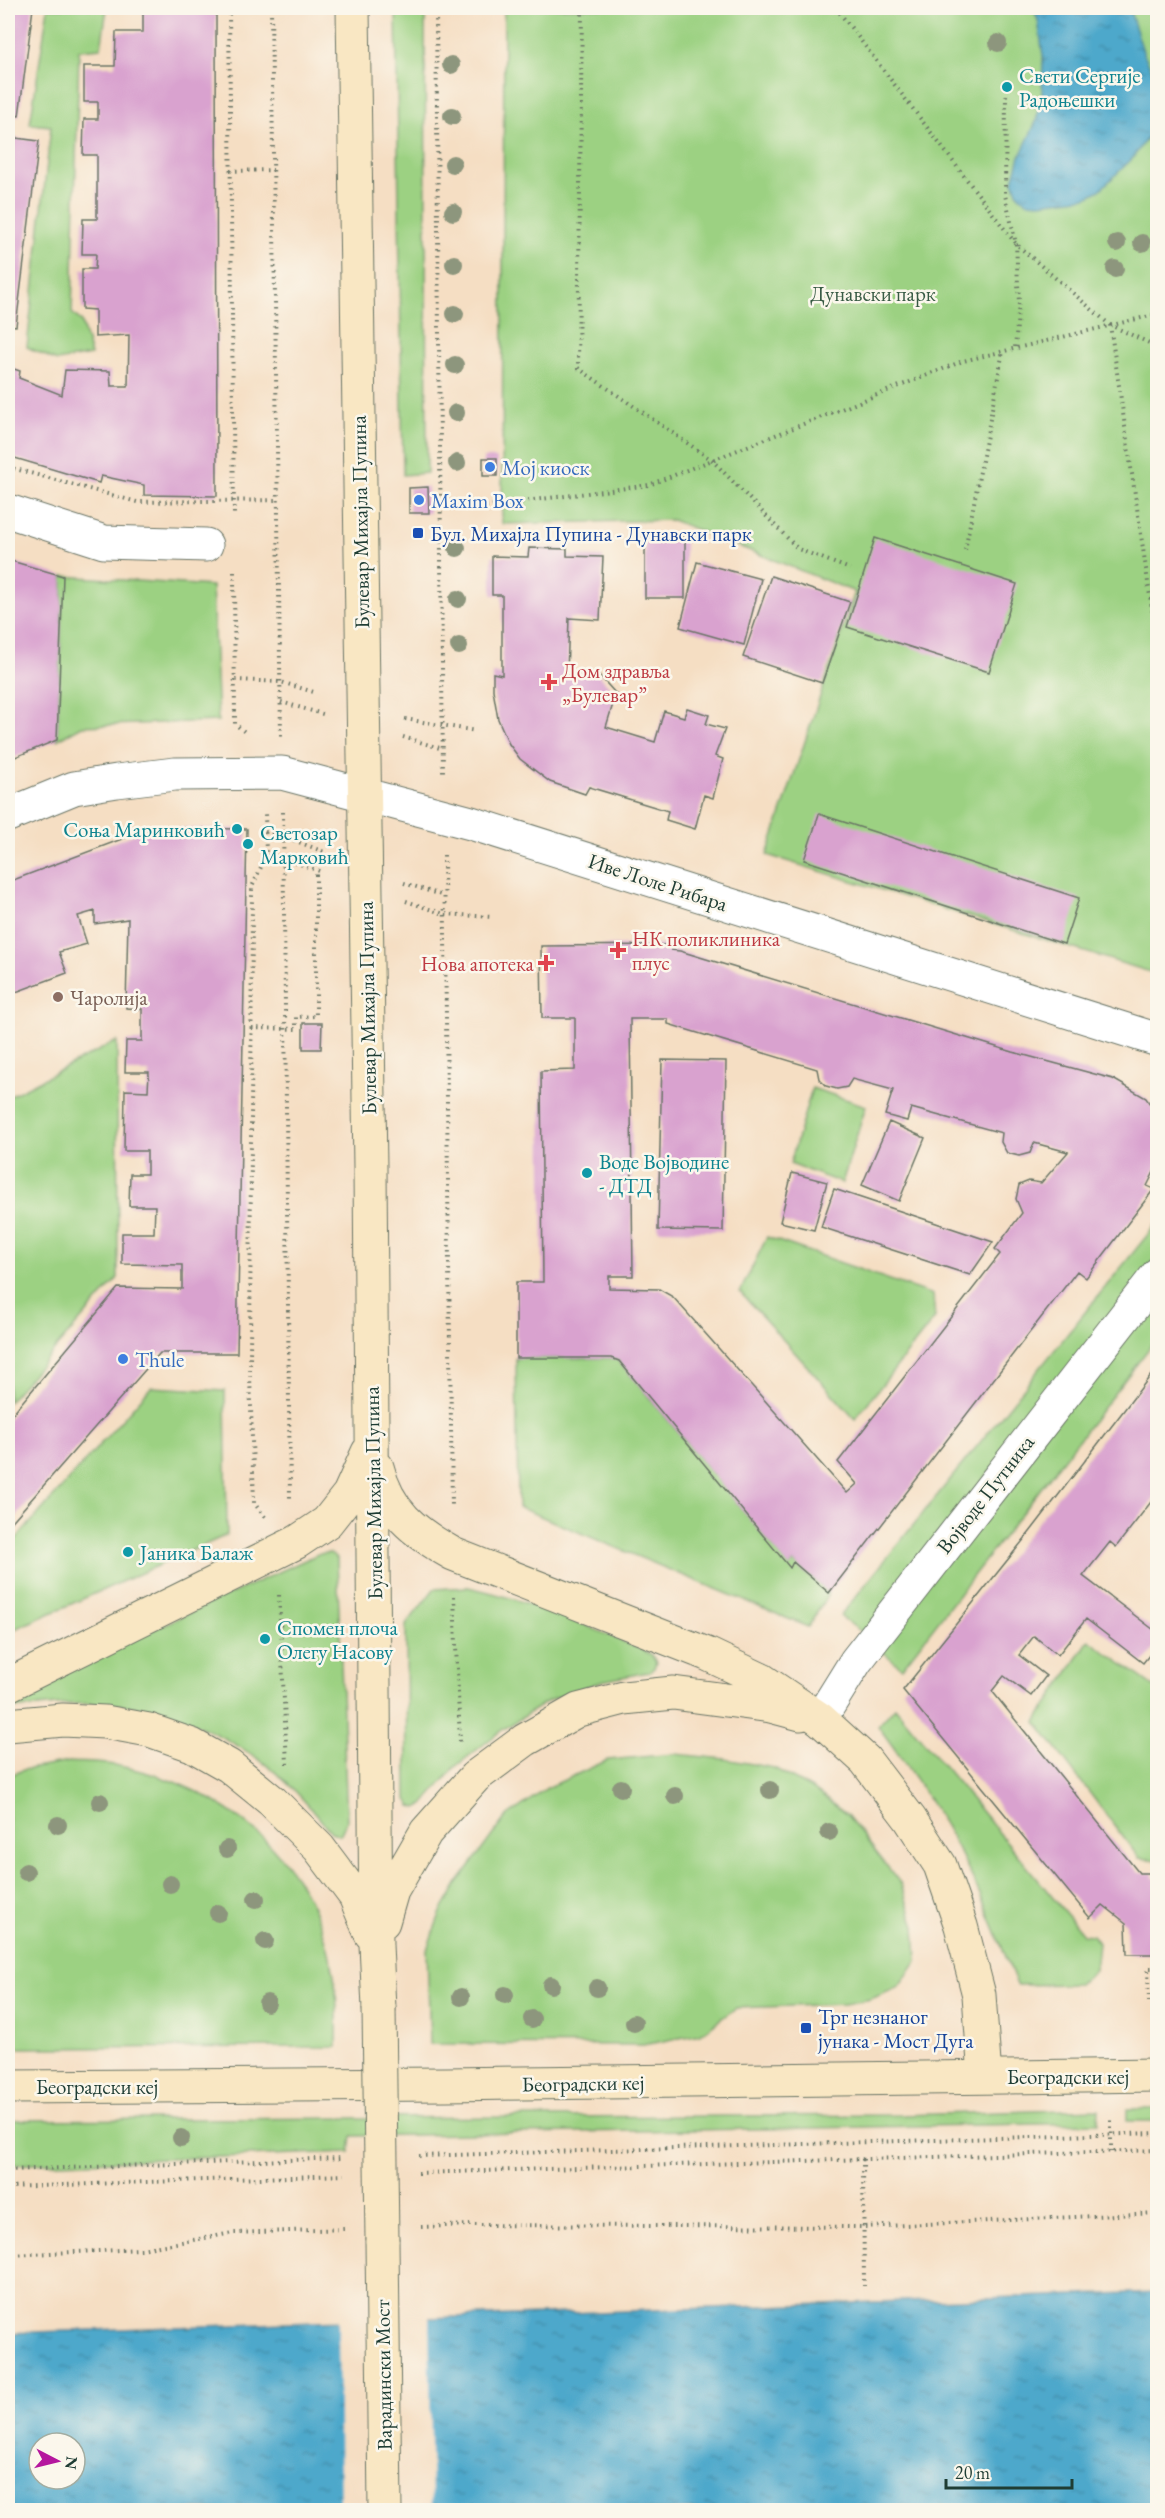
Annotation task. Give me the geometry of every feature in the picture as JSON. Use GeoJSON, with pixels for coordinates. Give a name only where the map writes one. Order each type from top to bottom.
{"type":"FeatureCollection","features":[{"type":"Feature","properties":{"kind":"main road","name":"Булевар Михајла Пупина"},"geometry":{"type":"LineString","coordinates":[[353,8],[370,1180],[376,1945],[379,2008]]}},
{"type":"Feature","properties":{"kind":"main road"},"geometry":{"type":"LineString","coordinates":[[371,1445],[381,1482],[408,1525],[453,1554],[707,1654],[762,1680],[820,1719],[865,1760],[910,1819],[940,1865],[962,1926],[979,1995],[985,2077]]}},
{"type":"Feature","properties":{"kind":"main road"},"geometry":{"type":"LineString","coordinates":[[8,1685],[297,1542],[327,1522],[349,1494],[371,1445]]}},
{"type":"Feature","properties":{"kind":"main road"},"geometry":{"type":"LineString","coordinates":[[376,1945],[392,1891],[426,1832],[475,1777],[525,1740],[578,1710],[624,1698],[673,1693],[771,1706],[820,1719]]}},
{"type":"Feature","properties":{"kind":"main road"},"geometry":{"type":"LineString","coordinates":[[8,1725],[63,1720],[105,1722],[149,1730],[192,1745],[229,1766],[272,1801],[319,1848],[355,1896],[376,1945]]}},
{"type":"Feature","properties":{"kind":"main road","name":"Варадински Мост"},"geometry":{"type":"LineString","coordinates":[[379,2008],[385,2511]]}},
{"type":"Feature","properties":{"kind":"main road","name":"Београдски кеј"},"geometry":{"type":"LineString","coordinates":[[8,2086],[447,2084],[1158,2075]]}},
{"type":"Feature","properties":{"kind":"street"},"geometry":{"type":"LineString","coordinates":[[8,511],[104,542],[206,546]]}},
{"type":"Feature","properties":{"kind":"street","name":"Иве Лоле Рибара"},"geometry":{"type":"LineString","coordinates":[[8,815],[75,788],[117,781],[175,774],[282,773],[482,826],[1158,1040]]}},
{"type":"Feature","properties":{"kind":"street","name":"Војводе Путника"},"geometry":{"type":"LineString","coordinates":[[820,1719],[856,1661],[1158,1274]]}},
{"type":"Feature","properties":{"kind":"path"},"geometry":{"type":"LineString","coordinates":[[229,8],[234,523]]}},
{"type":"Feature","properties":{"kind":"path"},"geometry":{"type":"LineString","coordinates":[[271,8],[281,746]]}},
{"type":"Feature","properties":{"kind":"path"},"geometry":{"type":"LineString","coordinates":[[436,8],[443,781]]}},
{"type":"Feature","properties":{"kind":"path"},"geometry":{"type":"LineString","coordinates":[[582,8],[578,368],[712,460],[798,549],[850,569]]}},
{"type":"Feature","properties":{"kind":"path"},"geometry":{"type":"LineString","coordinates":[[836,8],[1016,244],[1110,325],[1158,347]]}},
{"type":"Feature","properties":{"kind":"path"},"geometry":{"type":"LineString","coordinates":[[1006,95],[1005,195],[1016,244],[1019,303],[1015,348]]}},
{"type":"Feature","properties":{"kind":"path"},"geometry":{"type":"LineString","coordinates":[[230,171],[273,170]]}},
{"type":"Feature","properties":{"kind":"path"},"geometry":{"type":"LineString","coordinates":[[480,507],[649,485],[963,361],[1158,314]]}},
{"type":"Feature","properties":{"kind":"path"},"geometry":{"type":"LineString","coordinates":[[1110,325],[1158,650]]}},
{"type":"Feature","properties":{"kind":"path"},"geometry":{"type":"LineString","coordinates":[[964,550],[1003,351]]}},
{"type":"Feature","properties":{"kind":"path"},"geometry":{"type":"LineString","coordinates":[[8,467],[137,502],[278,500]]}},
{"type":"Feature","properties":{"kind":"path"},"geometry":{"type":"LineString","coordinates":[[234,566],[235,724],[249,736]]}},
{"type":"Feature","properties":{"kind":"path"},"geometry":{"type":"LineString","coordinates":[[235,680],[281,682],[317,693]]}},
{"type":"Feature","properties":{"kind":"path"},"geometry":{"type":"LineString","coordinates":[[281,702],[318,712]]}},
{"type":"Feature","properties":{"kind":"path"},"geometry":{"type":"LineString","coordinates":[[405,719],[476,731]]}},
{"type":"Feature","properties":{"kind":"path"},"geometry":{"type":"LineString","coordinates":[[404,737],[443,749]]}},
{"type":"Feature","properties":{"kind":"path"},"geometry":{"type":"LineString","coordinates":[[265,803],[266,856],[252,887],[250,1375],[255,1503],[269,1522]]}},
{"type":"Feature","properties":{"kind":"path"},"geometry":{"type":"LineString","coordinates":[[282,806],[290,1509]]}},
{"type":"Feature","properties":{"kind":"path"},"geometry":{"type":"LineString","coordinates":[[265,832],[283,836],[324,852]]}},
{"type":"Feature","properties":{"kind":"path"},"geometry":{"type":"LineString","coordinates":[[444,854],[453,1554],[460,1749]]}},
{"type":"Feature","properties":{"kind":"path"},"geometry":{"type":"LineString","coordinates":[[266,856],[283,858],[322,872]]}},
{"type":"Feature","properties":{"kind":"path"},"geometry":{"type":"LineString","coordinates":[[252,1028],[296,1029],[296,1017],[316,1016],[316,870]]}},
{"type":"Feature","properties":{"kind":"path"},"geometry":{"type":"LineString","coordinates":[[409,885],[444,896]]}},
{"type":"Feature","properties":{"kind":"path"},"geometry":{"type":"LineString","coordinates":[[406,901],[444,914],[492,917]]}},
{"type":"Feature","properties":{"kind":"path"},"geometry":{"type":"LineString","coordinates":[[278,1584],[287,1771]]}},
{"type":"Feature","properties":{"kind":"path"},"geometry":{"type":"LineString","coordinates":[[1149,2002],[1148,1968],[1158,1968]]}},
{"type":"Feature","properties":{"kind":"path"},"geometry":{"type":"LineString","coordinates":[[1111,2152],[1112,2118]]}},
{"type":"Feature","properties":{"kind":"path"},"geometry":{"type":"LineString","coordinates":[[410,2156],[1158,2133]]}},
{"type":"Feature","properties":{"kind":"path"},"geometry":{"type":"LineString","coordinates":[[411,2173],[1158,2150]]}},
{"type":"Feature","properties":{"kind":"path"},"geometry":{"type":"LineString","coordinates":[[8,2170],[350,2158]]}},
{"type":"Feature","properties":{"kind":"path"},"geometry":{"type":"LineString","coordinates":[[863,2159],[864,2286]]}},
{"type":"Feature","properties":{"kind":"path"},"geometry":{"type":"LineString","coordinates":[[8,2187],[352,2175]]}},
{"type":"Feature","properties":{"kind":"path"},"geometry":{"type":"LineString","coordinates":[[411,2227],[471,2225],[863,2227],[1158,2212]]}},
{"type":"Feature","properties":{"kind":"path"},"geometry":{"type":"LineString","coordinates":[[8,2255],[142,2249],[233,2233],[352,2229]]}},
{"type":"Feature","properties":{"kind":"green space"},"geometry":{"type":"Polygon","coordinates":[[[48,8],[107,8],[101,48],[79,50],[72,313],[81,321],[91,355],[57,361],[27,347],[51,126],[30,124],[48,8]]]}},
{"type":"Feature","properties":{"kind":"green space"},"geometry":{"type":"Polygon","coordinates":[[[396,8],[425,8],[427,473],[403,475],[396,8]]]}},
{"type":"Feature","properties":{"kind":"green space","name":"Дунавски парк"},"geometry":{"type":"Polygon","coordinates":[[[504,8],[1157,8],[1157,974],[767,855],[855,592],[672,520],[502,524],[504,8]]]}},
{"type":"Feature","properties":{"kind":"green space"},"geometry":{"type":"Polygon","coordinates":[[[63,576],[212,586],[218,721],[82,726],[57,740],[63,576]]]}},
{"type":"Feature","properties":{"kind":"green space"},"geometry":{"type":"Polygon","coordinates":[[[117,1041],[118,1278],[8,1402],[8,1097],[117,1041]]]}},
{"type":"Feature","properties":{"kind":"green space"},"geometry":{"type":"Polygon","coordinates":[[[812,1088],[866,1106],[842,1183],[790,1164],[812,1088]]]}},
{"type":"Feature","properties":{"kind":"green space"},"geometry":{"type":"Polygon","coordinates":[[[1157,1223],[1157,1257],[864,1634],[840,1616],[1157,1223]]]}},
{"type":"Feature","properties":{"kind":"green space"},"geometry":{"type":"Polygon","coordinates":[[[767,1237],[933,1295],[935,1318],[855,1419],[740,1292],[767,1237]]]}},
{"type":"Feature","properties":{"kind":"green space"},"geometry":{"type":"Polygon","coordinates":[[[1157,1284],[1157,1338],[902,1668],[876,1646],[1157,1284]]]}},
{"type":"Feature","properties":{"kind":"green space"},"geometry":{"type":"Polygon","coordinates":[[[516,1358],[611,1358],[619,1361],[790,1567],[793,1562],[829,1593],[808,1627],[518,1507],[516,1358]]]}},
{"type":"Feature","properties":{"kind":"green space"},"geometry":{"type":"Polygon","coordinates":[[[151,1387],[225,1391],[227,1535],[8,1632],[8,1548],[151,1387]]]}},
{"type":"Feature","properties":{"kind":"green space"},"geometry":{"type":"Polygon","coordinates":[[[330,1553],[337,1558],[347,1821],[340,1835],[331,1832],[300,1796],[271,1769],[231,1742],[186,1721],[162,1713],[117,1705],[77,1704],[8,1708],[8,1696],[318,1554],[330,1553]]]}},
{"type":"Feature","properties":{"kind":"green space"},"geometry":{"type":"Polygon","coordinates":[[[468,1587],[538,1607],[584,1625],[651,1654],[656,1662],[654,1668],[648,1672],[602,1681],[548,1701],[502,1730],[455,1767],[423,1805],[417,1808],[411,1806],[407,1799],[406,1625],[434,1589],[468,1587]]]}},
{"type":"Feature","properties":{"kind":"green space"},"geometry":{"type":"Polygon","coordinates":[[[1089,1640],[1157,1689],[1157,1860],[1139,1858],[1036,1722],[1089,1640]]]}},
{"type":"Feature","properties":{"kind":"green space"},"geometry":{"type":"Polygon","coordinates":[[[895,1707],[1083,1934],[1092,1935],[1098,1943],[1095,1970],[1079,1984],[1017,1985],[980,1894],[954,1842],[918,1783],[878,1726],[895,1707]]]}},
{"type":"Feature","properties":{"kind":"green space"},"geometry":{"type":"Polygon","coordinates":[[[675,1754],[725,1759],[774,1768],[814,1790],[847,1815],[901,1884],[915,1926],[917,1961],[899,1987],[871,1999],[844,2004],[736,2008],[700,2034],[643,2045],[430,2044],[427,1949],[440,1914],[459,1881],[505,1818],[547,1788],[608,1760],[675,1754]]]}},
{"type":"Feature","properties":{"kind":"green space"},"geometry":{"type":"Polygon","coordinates":[[[69,1762],[100,1763],[158,1776],[194,1791],[227,1809],[257,1832],[283,1860],[304,1891],[321,1926],[335,1985],[337,2047],[8,2048],[8,1776],[23,1770],[69,1762]]]}},
{"type":"Feature","properties":{"kind":"green space"},"geometry":{"type":"Polygon","coordinates":[[[1099,2109],[1098,2123],[352,2136],[350,2152],[8,2165],[8,2120],[904,2115],[1099,2109]]]}},
{"type":"Feature","properties":{"kind":"green space"},"geometry":{"type":"Polygon","coordinates":[[[1127,2109],[1157,2109],[1157,2121],[1127,2121],[1127,2109]]]}},
{"type":"Feature","properties":{"kind":"water"},"geometry":{"type":"Polygon","coordinates":[[[1033,8],[1129,8],[1144,54],[1157,81],[1157,123],[1133,158],[1100,190],[1087,197],[1040,203],[1027,202],[1018,195],[1013,181],[1020,156],[1036,122],[1042,94],[1043,56],[1038,20],[1033,8]]]}},
{"type":"Feature","properties":{"kind":"water"},"geometry":{"type":"Polygon","coordinates":[[[1157,2292],[1157,2510],[8,2510],[8,2333],[1157,2292]]]}},
{"type":"Feature","properties":{"kind":"pier"},"geometry":{"type":"Polygon","coordinates":[[[429,2315],[432,2510],[340,2510],[338,2318],[429,2315]]]}},
{"type":"Feature","properties":{"kind":"building"},"geometry":{"type":"Polygon","coordinates":[[[8,8],[33,8],[19,116],[8,115],[8,8]]]}},
{"type":"Feature","properties":{"kind":"building"},"geometry":{"type":"Polygon","coordinates":[[[143,8],[216,8],[217,496],[144,495],[144,485],[101,476],[99,483],[8,456],[8,367],[20,371],[19,378],[62,395],[65,370],[110,371],[111,386],[128,386],[129,335],[95,337],[95,310],[82,309],[82,269],[95,269],[96,254],[82,254],[83,219],[97,219],[97,155],[83,155],[84,119],[98,119],[98,102],[84,102],[84,66],[115,66],[116,32],[143,32],[143,8]]]}},
{"type":"Feature","properties":{"kind":"building"},"geometry":{"type":"Polygon","coordinates":[[[8,137],[39,141],[16,326],[8,325],[8,137]]]}},
{"type":"Feature","properties":{"kind":"building","name":"Мој киоск"},"geometry":{"type":"Polygon","coordinates":[[[483,458],[497,458],[497,476],[483,476],[483,458]]]}},
{"type":"Feature","properties":{"kind":"building","name":"Maxim Box"},"geometry":{"type":"Polygon","coordinates":[[[428,487],[429,513],[409,513],[409,488],[428,487]]]}},
{"type":"Feature","properties":{"kind":"building"},"geometry":{"type":"Polygon","coordinates":[[[645,537],[685,537],[685,598],[645,598],[645,537]]]}},
{"type":"Feature","properties":{"kind":"building"},"geometry":{"type":"Polygon","coordinates":[[[875,538],[1017,584],[989,672],[847,627],[875,538]]]}},
{"type":"Feature","properties":{"kind":"building","name":"Дом здравља „Булевар”"},"geometry":{"type":"Polygon","coordinates":[[[529,548],[567,549],[567,556],[603,557],[600,620],[569,618],[567,674],[598,674],[616,694],[606,727],[655,742],[664,711],[684,717],[687,708],[709,715],[706,724],[725,729],[715,756],[723,759],[713,798],[704,795],[695,829],[666,820],[668,811],[589,787],[585,794],[550,782],[520,759],[509,744],[498,719],[493,690],[493,673],[502,675],[502,595],[492,595],[492,556],[528,557],[529,548]]]}},
{"type":"Feature","properties":{"kind":"building"},"geometry":{"type":"Polygon","coordinates":[[[8,560],[63,576],[57,740],[8,760],[8,560]]]}},
{"type":"Feature","properties":{"kind":"building"},"geometry":{"type":"Polygon","coordinates":[[[697,562],[761,579],[744,645],[680,627],[697,562]]]}},
{"type":"Feature","properties":{"kind":"building"},"geometry":{"type":"Polygon","coordinates":[[[771,576],[850,602],[822,683],[743,657],[771,576]]]}},
{"type":"Feature","properties":{"kind":"building"},"geometry":{"type":"Polygon","coordinates":[[[819,814],[1079,898],[1064,944],[804,860],[819,814]]]}},
{"type":"Feature","properties":{"kind":"building"},"geometry":{"type":"Polygon","coordinates":[[[151,828],[247,829],[237,1353],[160,1353],[8,1526],[8,1419],[118,1288],[182,1289],[182,1265],[122,1264],[122,1233],[154,1233],[155,1206],[129,1206],[130,1174],[147,1174],[147,1151],[124,1151],[125,1090],[148,1091],[149,1072],[125,1072],[126,1041],[142,1041],[142,1009],[126,1008],[128,919],[95,924],[95,911],[78,916],[87,944],[59,952],[67,973],[8,995],[8,882],[151,828]]]}},
{"type":"Feature","properties":{"kind":"building"},"geometry":{"type":"Polygon","coordinates":[[[672,945],[671,950],[1013,1052],[1113,1079],[1146,1098],[1158,1116],[1158,1164],[1147,1186],[1154,1189],[1086,1278],[1077,1271],[829,1593],[793,1562],[790,1568],[619,1361],[611,1358],[516,1358],[516,1282],[543,1282],[541,1071],[575,1070],[575,1018],[542,1018],[541,946],[672,945]],[[630,1019],[633,1276],[609,1276],[609,1288],[659,1289],[673,1297],[847,1493],[857,1484],[838,1462],[1000,1254],[995,1249],[1022,1213],[1016,1199],[1019,1185],[1029,1181],[1041,1183],[1068,1152],[1034,1143],[1030,1153],[1019,1156],[1007,1153],[1001,1142],[1002,1133],[911,1108],[907,1121],[885,1115],[893,1090],[852,1079],[847,1087],[837,1089],[826,1086],[819,1079],[817,1069],[668,1024],[668,1019],[630,1019]]]}},
{"type":"Feature","properties":{"kind":"building"},"geometry":{"type":"Polygon","coordinates":[[[303,1023],[322,1023],[321,1049],[303,1049],[303,1023]]]}},
{"type":"Feature","properties":{"kind":"building"},"geometry":{"type":"Polygon","coordinates":[[[662,1060],[726,1061],[723,1231],[658,1230],[662,1060]]]}},
{"type":"Feature","properties":{"kind":"building"},"geometry":{"type":"Polygon","coordinates":[[[889,1122],[925,1138],[899,1201],[862,1185],[889,1122]]]}},
{"type":"Feature","properties":{"kind":"building"},"geometry":{"type":"Polygon","coordinates":[[[792,1173],[827,1182],[814,1230],[780,1222],[792,1173]]]}},
{"type":"Feature","properties":{"kind":"building"},"geometry":{"type":"Polygon","coordinates":[[[834,1189],[993,1242],[970,1275],[821,1227],[834,1189]]]}},
{"type":"Feature","properties":{"kind":"building"},"geometry":{"type":"Polygon","coordinates":[[[1158,1366],[1158,1493],[1116,1547],[1110,1542],[1083,1576],[1158,1633],[1158,1644],[1143,1663],[1086,1619],[1058,1655],[1034,1636],[1019,1655],[1046,1676],[1031,1696],[1004,1676],[992,1691],[1139,1873],[1153,1873],[1153,1878],[1158,1878],[1158,1954],[1127,1954],[1126,1923],[1103,1905],[1090,1918],[903,1690],[1030,1532],[1158,1366]]]}},
{"type":"Feature","properties":{"kind":"place","name":"Свети Сергије Радоњешки"},"geometry":{"type":"Point","coordinates":[1007,87]}},
{"type":"Feature","properties":{"kind":"place","name":"Мој киоск"},"geometry":{"type":"Point","coordinates":[490,467]}},
{"type":"Feature","properties":{"kind":"place","name":"Maxim Box"},"geometry":{"type":"Point","coordinates":[419,500]}},
{"type":"Feature","properties":{"kind":"place","name":"Бул. Михајла Пупина - Дунавски парк"},"geometry":{"type":"Point","coordinates":[418,533]}},
{"type":"Feature","properties":{"kind":"place","name":"Дом здравља „Булевар”"},"geometry":{"type":"Point","coordinates":[549,682]}},
{"type":"Feature","properties":{"kind":"place","name":"Соња Маринковић"},"geometry":{"type":"Point","coordinates":[237,829]}},
{"type":"Feature","properties":{"kind":"place","name":"Светозар Марковић"},"geometry":{"type":"Point","coordinates":[248,844]}},
{"type":"Feature","properties":{"kind":"place","name":"НК поликлиника плус"},"geometry":{"type":"Point","coordinates":[618,950]}},
{"type":"Feature","properties":{"kind":"place","name":"Нова апотека"},"geometry":{"type":"Point","coordinates":[546,963]}},
{"type":"Feature","properties":{"kind":"place","name":"Чаролија"},"geometry":{"type":"Point","coordinates":[58,997]}},
{"type":"Feature","properties":{"kind":"place","name":"Воде Војводине - ДТД"},"geometry":{"type":"Point","coordinates":[587,1173]}},
{"type":"Feature","properties":{"kind":"place","name":"Thule"},"geometry":{"type":"Point","coordinates":[123,1359]}},
{"type":"Feature","properties":{"kind":"place","name":"Јаника Балаж"},"geometry":{"type":"Point","coordinates":[128,1552]}},
{"type":"Feature","properties":{"kind":"place","name":"Спомен плоча Олегу Насову"},"geometry":{"type":"Point","coordinates":[265,1639]}},
{"type":"Feature","properties":{"kind":"place","name":"Трг незнаног јунака - Мост Дуга"},"geometry":{"type":"Point","coordinates":[806,2028]}}]}
